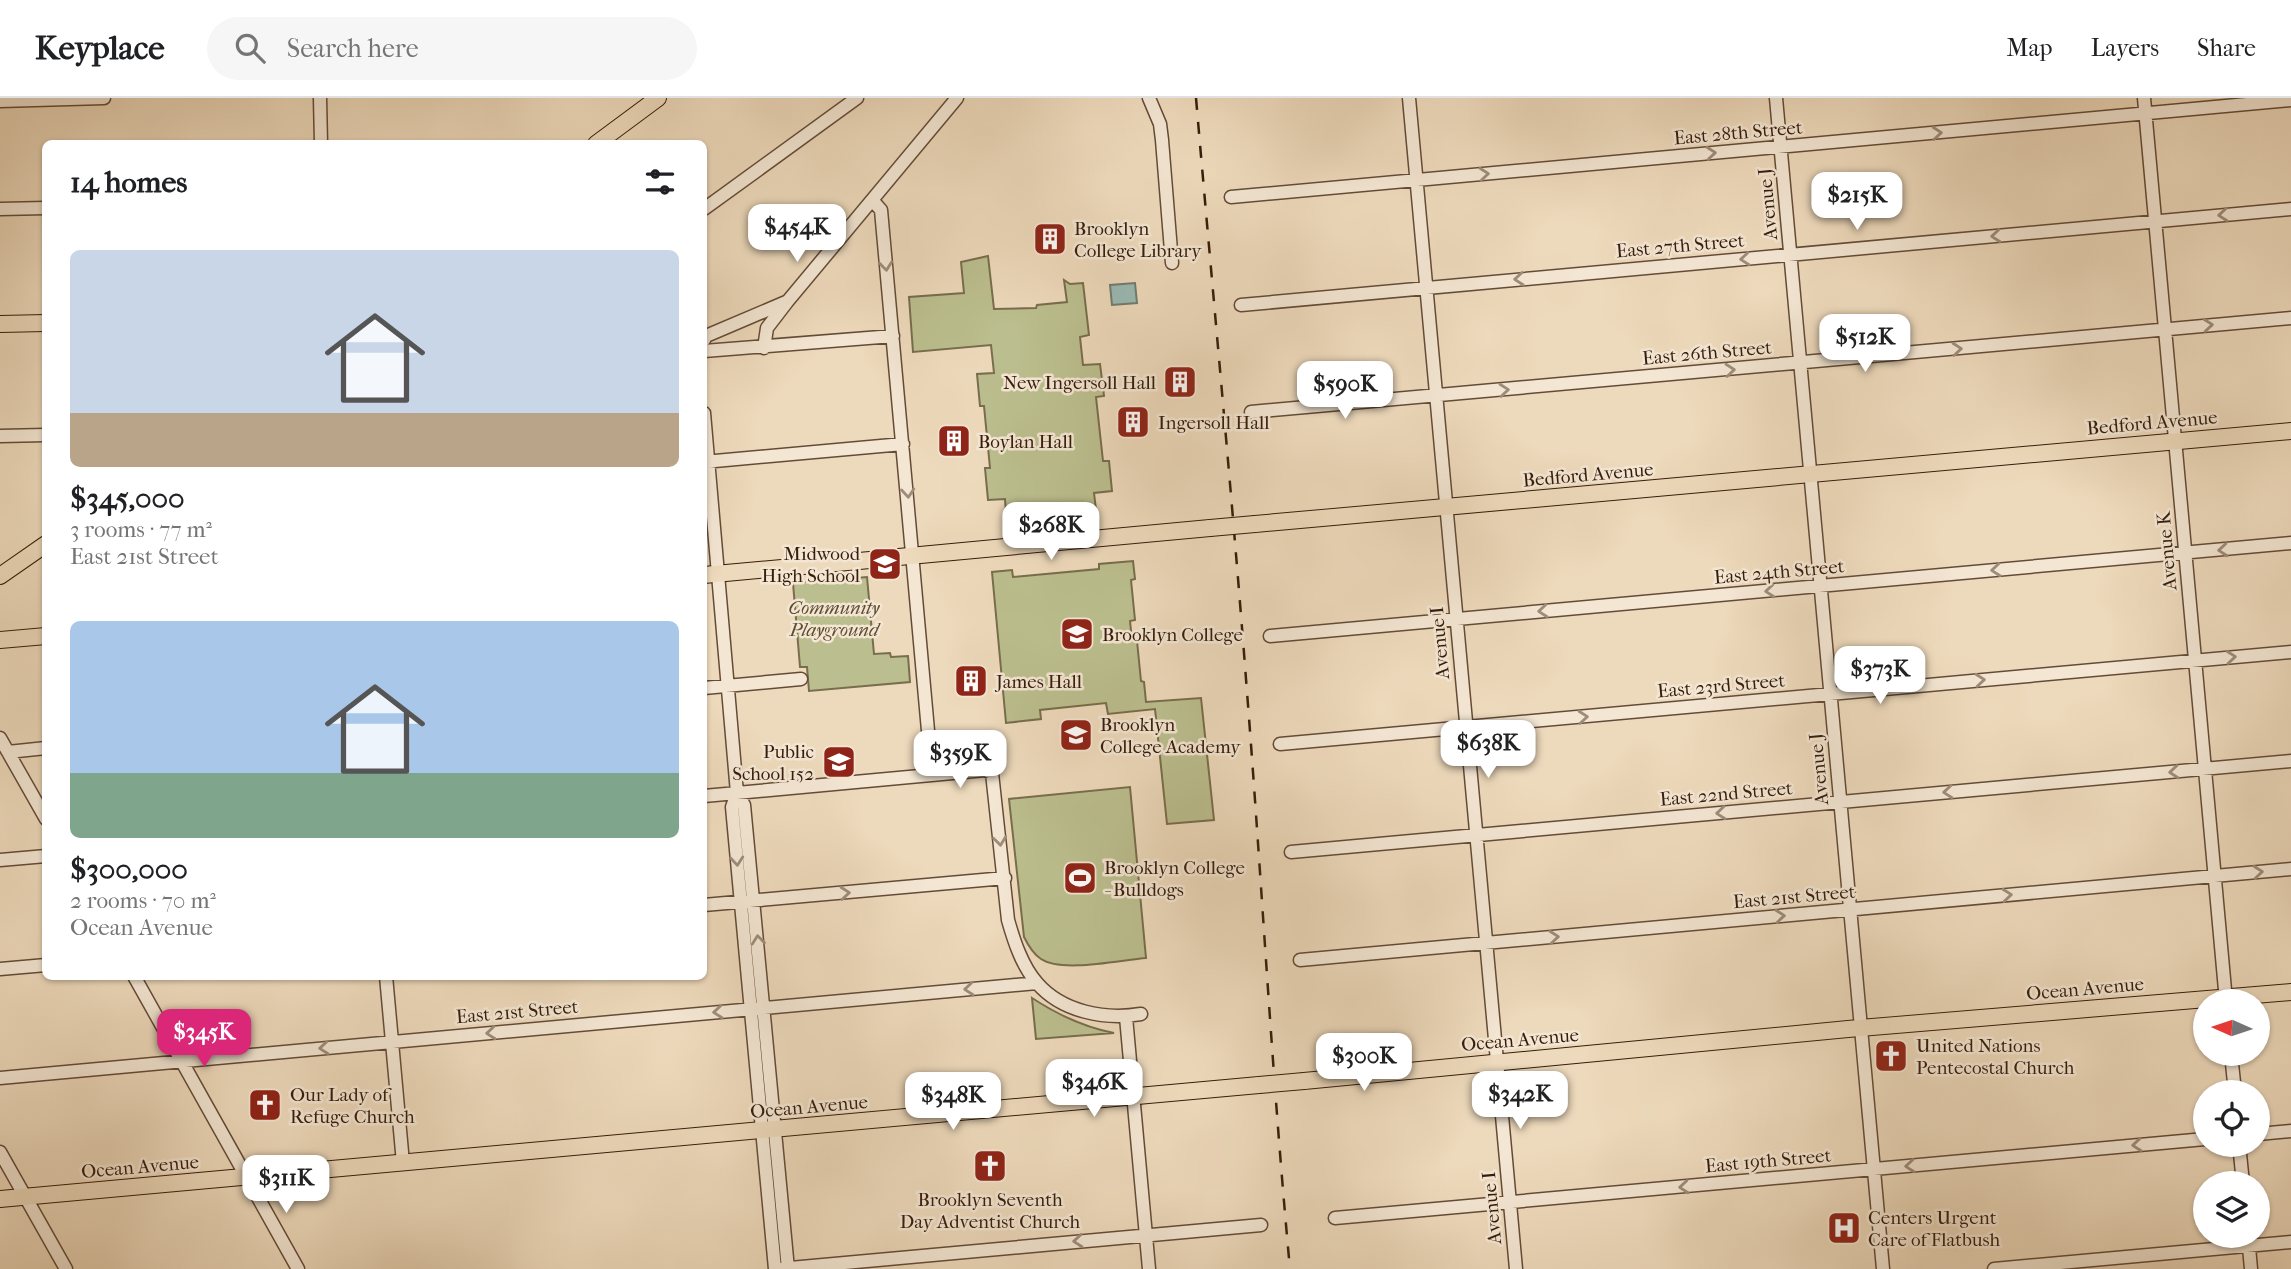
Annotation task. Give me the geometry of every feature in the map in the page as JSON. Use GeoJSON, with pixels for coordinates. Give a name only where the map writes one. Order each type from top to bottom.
{"type":"FeatureCollection","features":[{"type":"Feature","properties":{"kind":"main road"},"geometry":{"type":"LineString","coordinates":[[601,140],[658,98]]}},
{"type":"Feature","properties":{"kind":"main road"},"geometry":{"type":"LineString","coordinates":[[0,324],[42,323]]}},
{"type":"Feature","properties":{"kind":"main road","name":"Bedford Avenue"},"geometry":{"type":"LineString","coordinates":[[711,575],[2291,431]]}},
{"type":"Feature","properties":{"kind":"main road"},"geometry":{"type":"LineString","coordinates":[[0,576],[42,547]]}},
{"type":"Feature","properties":{"kind":"main road"},"geometry":{"type":"LineString","coordinates":[[0,640],[42,636]]}},
{"type":"Feature","properties":{"kind":"main road","name":"Ocean Avenue"},"geometry":{"type":"LineString","coordinates":[[2270,995],[2291,992]]}},
{"type":"Feature","properties":{"kind":"main road","name":"Ocean Avenue"},"geometry":{"type":"LineString","coordinates":[[0,1199],[769,1131],[1861,1028],[2193,1003]]}},
{"type":"Feature","properties":{"kind":"street"},"geometry":{"type":"LineString","coordinates":[[0,101],[104,98]]}},
{"type":"Feature","properties":{"kind":"street"},"geometry":{"type":"LineString","coordinates":[[320,98],[321,140]]}},
{"type":"Feature","properties":{"kind":"street"},"geometry":{"type":"LineString","coordinates":[[707,207],[857,98]]}},
{"type":"Feature","properties":{"kind":"street"},"geometry":{"type":"LineString","coordinates":[[764,348],[767,328],[956,98]]}},
{"type":"Feature","properties":{"kind":"street"},"geometry":{"type":"LineString","coordinates":[[1149,98],[1160,124],[1172,263]]}},
{"type":"Feature","properties":{"kind":"street","name":"Avenue I"},"geometry":{"type":"LineString","coordinates":[[1409,98],[1516,1269]]}},
{"type":"Feature","properties":{"kind":"street","name":"Avenue J"},"geometry":{"type":"LineString","coordinates":[[1776,98],[1883,1269]]}},
{"type":"Feature","properties":{"kind":"street","name":"Avenue K"},"geometry":{"type":"LineString","coordinates":[[2144,98],[2225,989]]}},
{"type":"Feature","properties":{"kind":"street","name":"East 28th Street"},"geometry":{"type":"LineString","coordinates":[[1231,197],[2291,100]]}},
{"type":"Feature","properties":{"kind":"street"},"geometry":{"type":"LineString","coordinates":[[873,201],[881,210],[932,775]]}},
{"type":"Feature","properties":{"kind":"street"},"geometry":{"type":"LineString","coordinates":[[0,209],[42,208]]}},
{"type":"Feature","properties":{"kind":"street","name":"East 27th Street"},"geometry":{"type":"LineString","coordinates":[[1241,305],[2291,209]]}},
{"type":"Feature","properties":{"kind":"street"},"geometry":{"type":"LineString","coordinates":[[707,336],[787,302]]}},
{"type":"Feature","properties":{"kind":"street","name":"East 26th Street"},"geometry":{"type":"LineString","coordinates":[[1251,412],[2291,318]]}},
{"type":"Feature","properties":{"kind":"street"},"geometry":{"type":"LineString","coordinates":[[707,351],[893,336]]}},
{"type":"Feature","properties":{"kind":"street"},"geometry":{"type":"LineString","coordinates":[[0,436],[42,435]]}},
{"type":"Feature","properties":{"kind":"street"},"geometry":{"type":"LineString","coordinates":[[707,462],[903,444]]}},
{"type":"Feature","properties":{"kind":"street"},"geometry":{"type":"LineString","coordinates":[[707,485],[711,575],[727,685],[737,793],[732,807],[765,1008],[777,1269],[1261,1225]]}},
{"type":"Feature","properties":{"kind":"street","name":"East 24th Street"},"geometry":{"type":"LineString","coordinates":[[1270,636],[2291,543]]}},
{"type":"Feature","properties":{"kind":"street","name":"East 23rd Street"},"geometry":{"type":"LineString","coordinates":[[1280,744],[2291,652]]}},
{"type":"Feature","properties":{"kind":"street"},"geometry":{"type":"LineString","coordinates":[[707,688],[802,679]]}},
{"type":"Feature","properties":{"kind":"street"},"geometry":{"type":"LineString","coordinates":[[0,738],[42,811]]}},
{"type":"Feature","properties":{"kind":"street"},"geometry":{"type":"LineString","coordinates":[[8,752],[42,748]]}},
{"type":"Feature","properties":{"kind":"street","name":"East 22nd Street"},"geometry":{"type":"LineString","coordinates":[[1290,852],[2291,761]]}},
{"type":"Feature","properties":{"kind":"street"},"geometry":{"type":"LineString","coordinates":[[707,796],[985,770],[992,773],[1008,919],[1023,961],[1037,983],[1062,1002],[1095,1014],[1126,1017],[1141,1014]]}},
{"type":"Feature","properties":{"kind":"street"},"geometry":{"type":"LineString","coordinates":[[0,860],[42,856]]}},
{"type":"Feature","properties":{"kind":"street","name":"East 21st Street"},"geometry":{"type":"LineString","coordinates":[[1300,960],[2291,869]]}},
{"type":"Feature","properties":{"kind":"street"},"geometry":{"type":"LineString","coordinates":[[707,905],[1004,878]]}},
{"type":"Feature","properties":{"kind":"street"},"geometry":{"type":"LineString","coordinates":[[747,901],[751,1009],[788,1269]]}},
{"type":"Feature","properties":{"kind":"street"},"geometry":{"type":"LineString","coordinates":[[0,970],[42,965]]}},
{"type":"Feature","properties":{"kind":"street"},"geometry":{"type":"LineString","coordinates":[[136,980],[298,1269]]}},
{"type":"Feature","properties":{"kind":"street"},"geometry":{"type":"LineString","coordinates":[[386,980],[403,1163]]}},
{"type":"Feature","properties":{"kind":"street","name":"East 21st Street"},"geometry":{"type":"LineString","coordinates":[[0,1079],[1037,983]]}},
{"type":"Feature","properties":{"kind":"street"},"geometry":{"type":"LineString","coordinates":[[1126,1017],[1149,1269]]}},
{"type":"Feature","properties":{"kind":"street"},"geometry":{"type":"LineString","coordinates":[[2270,1133],[2291,1131]]}},
{"type":"Feature","properties":{"kind":"street","name":"East 19th Street"},"geometry":{"type":"LineString","coordinates":[[1335,1218],[2193,1140]]}},
{"type":"Feature","properties":{"kind":"street"},"geometry":{"type":"LineString","coordinates":[[0,1152],[66,1269]]}},
{"type":"Feature","properties":{"kind":"street"},"geometry":{"type":"LineString","coordinates":[[2270,1242],[2291,1242]]}},
{"type":"Feature","properties":{"kind":"street"},"geometry":{"type":"LineString","coordinates":[[1994,1269],[2193,1247]]}},
{"type":"Feature","properties":{"kind":"street"},"geometry":{"type":"LineString","coordinates":[[2249,1248],[2251,1269]]}},
{"type":"Feature","properties":{"kind":"green space"},"geometry":{"type":"Polygon","coordinates":[[[988,256],[994,309],[1036,308],[1037,305],[1067,302],[1064,280],[1070,284],[1083,283],[1089,335],[1080,337],[1083,365],[1100,364],[1104,396],[1096,397],[1103,461],[1109,461],[1112,491],[1094,493],[1097,518],[1007,527],[1005,499],[988,500],[985,468],[990,468],[984,406],[980,406],[977,374],[994,373],[991,345],[913,352],[909,297],[964,293],[961,262],[988,256]]]}},
{"type":"Feature","properties":{"kind":"green space"},"geometry":{"type":"Polygon","coordinates":[[[1133,561],[1135,579],[1131,580],[1135,620],[1130,621],[1132,640],[1137,641],[1146,702],[1201,698],[1214,820],[1167,824],[1155,709],[1108,714],[1106,703],[1040,710],[1041,719],[1006,723],[992,572],[1012,570],[1013,577],[1099,569],[1099,564],[1133,561]]]}},
{"type":"Feature","properties":{"kind":"green space","name":"Community Playground"},"geometry":{"type":"Polygon","coordinates":[[[867,577],[874,654],[908,656],[910,682],[809,691],[807,667],[800,667],[793,583],[867,577]]]}},
{"type":"Feature","properties":{"kind":"green space"},"geometry":{"type":"Polygon","coordinates":[[[1130,787],[1146,958],[1077,965],[1050,963],[1041,959],[1024,937],[1009,799],[1130,787]]]}},
{"type":"Feature","properties":{"kind":"green space"},"geometry":{"type":"Polygon","coordinates":[[[1032,998],[1071,1020],[1114,1033],[1036,1039],[1032,998]]]}},
{"type":"Feature","properties":{"kind":"water"},"geometry":{"type":"Polygon","coordinates":[[[1135,283],[1137,303],[1112,305],[1110,285],[1135,283]]]}},
{"type":"Feature","properties":{"kind":"railway"},"geometry":{"type":"LineString","coordinates":[[1196,98],[1241,618],[1290,1269]]}},
{"type":"Feature","properties":{"kind":"place","name":"Brooklyn College Library"},"geometry":{"type":"Point","coordinates":[1050,239]}},
{"type":"Feature","properties":{"kind":"place","name":"New Ingersoll Hall"},"geometry":{"type":"Point","coordinates":[1180,382]}},
{"type":"Feature","properties":{"kind":"place","name":"Ingersoll Hall"},"geometry":{"type":"Point","coordinates":[1133,422]}},
{"type":"Feature","properties":{"kind":"place","name":"Boylan Hall"},"geometry":{"type":"Point","coordinates":[954,441]}},
{"type":"Feature","properties":{"kind":"place","name":"Midwood High School"},"geometry":{"type":"Point","coordinates":[885,564]}},
{"type":"Feature","properties":{"kind":"place","name":"Brooklyn College"},"geometry":{"type":"Point","coordinates":[1077,634]}},
{"type":"Feature","properties":{"kind":"place","name":"James Hall"},"geometry":{"type":"Point","coordinates":[971,681]}},
{"type":"Feature","properties":{"kind":"place","name":"Brooklyn College Academy"},"geometry":{"type":"Point","coordinates":[1076,735]}},
{"type":"Feature","properties":{"kind":"place","name":"Public School 152"},"geometry":{"type":"Point","coordinates":[839,762]}},
{"type":"Feature","properties":{"kind":"place","name":"Brooklyn College - Bulldogs"},"geometry":{"type":"Point","coordinates":[1080,878]}},
{"type":"Feature","properties":{"kind":"place","name":"United Nations Pentecostal Church"},"geometry":{"type":"Point","coordinates":[1891,1056]}},
{"type":"Feature","properties":{"kind":"place","name":"Our Lady of Refuge Church"},"geometry":{"type":"Point","coordinates":[265,1105]}},
{"type":"Feature","properties":{"kind":"place","name":"Brooklyn Seventh Day Adventist Church"},"geometry":{"type":"Point","coordinates":[990,1166]}},
{"type":"Feature","properties":{"kind":"place","name":"Centers Urgent Care of Flatbush"},"geometry":{"type":"Point","coordinates":[1844,1228]}}]}
